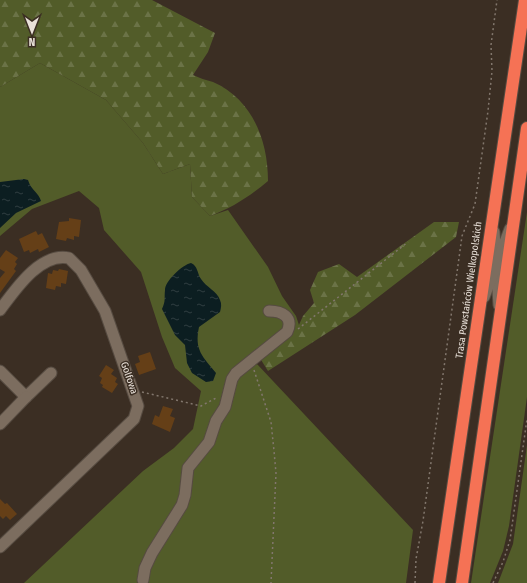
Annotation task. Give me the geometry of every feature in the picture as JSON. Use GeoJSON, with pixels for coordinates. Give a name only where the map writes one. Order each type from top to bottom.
{"type":"FeatureCollection","features":[{"type":"Feature","properties":{"kind":"highway","name":"Trasa Powstańców Wielkopolskich"},"geometry":{"type":"LineString","coordinates":[[439,583],[492,214],[525,0]]}},
{"type":"Feature","properties":{"kind":"highway"},"geometry":{"type":"LineString","coordinates":[[462,583],[527,128]]}},
{"type":"Feature","properties":{"kind":"lane"},"geometry":{"type":"LineString","coordinates":[[492,214],[500,318]]}},
{"type":"Feature","properties":{"kind":"lane"},"geometry":{"type":"LineString","coordinates":[[478,314],[514,217]]}},
{"type":"Feature","properties":{"kind":"lane","name":"Golfowa"},"geometry":{"type":"LineString","coordinates":[[0,310],[25,278],[54,257],[69,258],[81,270],[105,310],[138,406],[134,419],[0,547]]}},
{"type":"Feature","properties":{"kind":"lane"},"geometry":{"type":"LineString","coordinates":[[142,580],[145,568],[152,553],[182,505],[185,495],[188,468],[209,442],[216,422],[225,407],[236,373],[287,332],[289,321],[286,315],[281,312],[269,311]]}},
{"type":"Feature","properties":{"kind":"lane"},"geometry":{"type":"LineString","coordinates":[[0,371],[26,397]]}},
{"type":"Feature","properties":{"kind":"lane"},"geometry":{"type":"LineString","coordinates":[[0,424],[51,372]]}},
{"type":"Feature","properties":{"kind":"path"},"geometry":{"type":"LineString","coordinates":[[415,583],[416,559],[423,521],[462,236],[475,204],[488,111],[492,71],[491,45],[498,0]]}},
{"type":"Feature","properties":{"kind":"path"},"geometry":{"type":"LineString","coordinates":[[295,331],[408,242]]}},
{"type":"Feature","properties":{"kind":"path"},"geometry":{"type":"LineString","coordinates":[[252,365],[271,422],[276,473],[271,583]]}},
{"type":"Feature","properties":{"kind":"path"},"geometry":{"type":"LineString","coordinates":[[134,392],[148,392],[201,406],[230,390]]}},
{"type":"Feature","properties":{"kind":"path"},"geometry":{"type":"LineString","coordinates":[[493,583],[503,562],[510,540],[527,419]]}},
{"type":"Feature","properties":{"kind":"green space"},"geometry":{"type":"Polygon","coordinates":[[[0,0],[152,0],[215,33],[208,52],[193,75],[227,89],[248,110],[261,136],[265,151],[268,181],[240,201],[210,216],[192,197],[190,164],[163,174],[143,143],[106,100],[40,63],[0,87],[0,0]]]}},
{"type":"Feature","properties":{"kind":"green space"},"geometry":{"type":"Polygon","coordinates":[[[40,63],[106,100],[143,143],[163,174],[190,164],[192,197],[210,216],[228,210],[268,267],[282,296],[296,316],[301,331],[251,367],[257,364],[413,530],[406,583],[24,583],[143,471],[174,448],[193,429],[201,391],[175,368],[162,337],[141,272],[104,230],[99,208],[79,191],[32,209],[0,236],[0,87],[40,63]]]}},
{"type":"Feature","properties":{"kind":"green space"},"geometry":{"type":"Polygon","coordinates":[[[527,212],[527,397],[509,526],[503,551],[490,583],[471,583],[527,212]]]}},
{"type":"Feature","properties":{"kind":"green space"},"geometry":{"type":"Polygon","coordinates":[[[434,222],[459,222],[456,237],[355,315],[268,371],[258,355],[298,327],[303,316],[314,303],[310,290],[318,272],[339,264],[357,277],[434,222]]]}},
{"type":"Feature","properties":{"kind":"green space"},"geometry":{"type":"Polygon","coordinates":[[[527,445],[527,583],[498,583],[513,544],[527,445]]]}},
{"type":"Feature","properties":{"kind":"water"},"geometry":{"type":"Polygon","coordinates":[[[24,179],[28,180],[41,201],[16,213],[0,228],[0,182],[24,179]]]}},
{"type":"Feature","properties":{"kind":"water"},"geometry":{"type":"Polygon","coordinates":[[[191,263],[196,268],[203,282],[219,297],[221,303],[220,312],[199,327],[198,335],[201,353],[216,373],[213,381],[206,382],[192,373],[187,363],[185,345],[175,335],[162,309],[168,282],[179,270],[191,263]]]}},
{"type":"Feature","properties":{"kind":"building"},"geometry":{"type":"Polygon","coordinates":[[[69,218],[81,220],[79,237],[74,236],[74,240],[67,238],[66,241],[56,239],[59,222],[69,221],[69,218]]]}},
{"type":"Feature","properties":{"kind":"building"},"geometry":{"type":"Polygon","coordinates":[[[36,231],[38,235],[42,233],[49,247],[39,252],[38,249],[30,253],[29,250],[24,252],[19,239],[36,231]]]}},
{"type":"Feature","properties":{"kind":"building"},"geometry":{"type":"Polygon","coordinates":[[[6,250],[18,258],[15,262],[17,264],[14,269],[16,271],[0,293],[0,278],[5,272],[0,269],[0,258],[6,250]]]}},
{"type":"Feature","properties":{"kind":"building"},"geometry":{"type":"Polygon","coordinates":[[[59,269],[68,271],[66,284],[61,283],[61,287],[56,286],[55,290],[46,288],[48,273],[52,274],[53,270],[58,271],[59,269]]]}},
{"type":"Feature","properties":{"kind":"building"},"geometry":{"type":"Polygon","coordinates":[[[150,352],[156,369],[139,375],[135,364],[140,362],[138,356],[150,352]]]}},
{"type":"Feature","properties":{"kind":"building"},"geometry":{"type":"Polygon","coordinates":[[[106,365],[114,370],[111,374],[117,378],[115,382],[118,384],[112,393],[102,387],[103,385],[100,383],[102,378],[99,376],[106,365]]]}},
{"type":"Feature","properties":{"kind":"building"},"geometry":{"type":"Polygon","coordinates":[[[163,406],[173,409],[170,416],[175,418],[170,432],[152,424],[155,415],[159,417],[163,406]]]}},
{"type":"Feature","properties":{"kind":"building"},"geometry":{"type":"Polygon","coordinates":[[[0,499],[5,504],[7,503],[17,514],[10,520],[6,516],[3,519],[0,516],[0,499]]]}}]}
